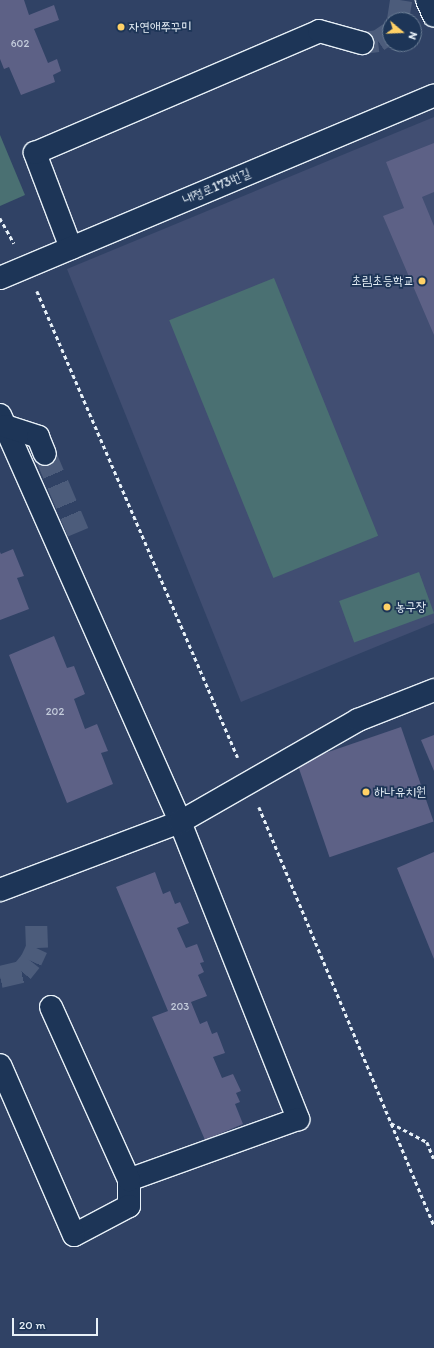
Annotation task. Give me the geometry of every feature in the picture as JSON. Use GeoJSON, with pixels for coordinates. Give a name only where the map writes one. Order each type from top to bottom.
{"type":"FeatureCollection","features":[{"type":"Feature","properties":{"kind":"street"},"geometry":{"type":"LineString","coordinates":[[427,0],[434,16]]}},
{"type":"Feature","properties":{"kind":"street"},"geometry":{"type":"LineString","coordinates":[[71,248],[35,153],[320,31],[362,43]]}},
{"type":"Feature","properties":{"kind":"street","name":"내정로173번길"},"geometry":{"type":"LineString","coordinates":[[0,278],[434,96]]}},
{"type":"Feature","properties":{"kind":"street"},"geometry":{"type":"LineString","coordinates":[[2,420],[38,437],[45,454]]}},
{"type":"Feature","properties":{"kind":"street"},"geometry":{"type":"LineString","coordinates":[[2,420],[180,822],[298,1119],[129,1180]]}},
{"type":"Feature","properties":{"kind":"street"},"geometry":{"type":"LineString","coordinates":[[0,890],[180,822],[249,784],[358,720],[434,690]]}},
{"type":"Feature","properties":{"kind":"street"},"geometry":{"type":"LineString","coordinates":[[0,1065],[74,1235],[129,1206],[129,1180],[51,1007]]}},
{"type":"Feature","properties":{"kind":"path"},"geometry":{"type":"LineString","coordinates":[[27,267],[249,784],[434,1226]]}},
{"type":"Feature","properties":{"kind":"path"},"geometry":{"type":"LineString","coordinates":[[390,1123],[427,1142],[434,1159]]}},
{"type":"Feature","properties":{"kind":"shaded area"},"geometry":{"type":"Polygon","coordinates":[[[434,117],[434,623],[241,702],[67,269],[434,117]]]}},
{"type":"Feature","properties":{"kind":"green space"},"geometry":{"type":"Polygon","coordinates":[[[0,135],[25,195],[0,206],[0,135]]]}},
{"type":"Feature","properties":{"kind":"green space"},"geometry":{"type":"Polygon","coordinates":[[[274,278],[378,536],[273,578],[169,320],[274,278]]]}},
{"type":"Feature","properties":{"kind":"green space","name":"농구장"},"geometry":{"type":"Polygon","coordinates":[[[419,572],[434,613],[354,642],[339,601],[419,572]]]}},
{"type":"Feature","properties":{"kind":"building"},"geometry":{"type":"Polygon","coordinates":[[[0,0],[24,0],[29,15],[54,5],[59,20],[34,29],[48,63],[57,59],[61,71],[53,75],[55,82],[21,95],[9,67],[4,69],[0,59],[0,0]]]}},
{"type":"Feature","properties":{"kind":"building","name":"초림초등학교"},"geometry":{"type":"Polygon","coordinates":[[[434,143],[434,192],[422,197],[434,226],[434,335],[383,216],[404,208],[386,162],[434,143]]]}},
{"type":"Feature","properties":{"kind":"building"},"geometry":{"type":"Polygon","coordinates":[[[13,549],[24,576],[17,578],[29,609],[0,620],[0,552],[1,554],[13,549]]]}},
{"type":"Feature","properties":{"kind":"building"},"geometry":{"type":"Polygon","coordinates":[[[54,636],[67,668],[74,666],[85,694],[74,699],[85,729],[97,724],[108,751],[101,753],[113,784],[67,803],[9,655],[54,636]]]}},
{"type":"Feature","properties":{"kind":"building","name":"하나유치원"},"geometry":{"type":"Polygon","coordinates":[[[401,727],[434,822],[330,857],[297,763],[401,727]]]}},
{"type":"Feature","properties":{"kind":"building"},"geometry":{"type":"Polygon","coordinates":[[[434,735],[434,771],[421,740],[434,735]]]}},
{"type":"Feature","properties":{"kind":"building"},"geometry":{"type":"Polygon","coordinates":[[[434,852],[434,959],[397,868],[434,852]]]}},
{"type":"Feature","properties":{"kind":"building"},"geometry":{"type":"Polygon","coordinates":[[[155,872],[163,894],[170,891],[175,904],[180,902],[189,923],[177,928],[186,948],[197,944],[204,962],[200,963],[204,972],[198,975],[207,996],[191,1002],[200,1024],[207,1021],[212,1034],[217,1032],[225,1053],[213,1057],[222,1078],[233,1074],[241,1091],[236,1093],[240,1102],[235,1104],[243,1124],[205,1140],[152,1017],[168,1011],[116,887],[155,872]]]}},
{"type":"Feature","properties":{"kind":"tunnel"},"geometry":{"type":"LineString","coordinates":[[399,12],[401,0]]}},
{"type":"Feature","properties":{"kind":"tunnel"},"geometry":{"type":"LineString","coordinates":[[362,43],[378,41],[382,38]]}},
{"type":"Feature","properties":{"kind":"tunnel"},"geometry":{"type":"LineString","coordinates":[[45,454],[78,532]]}},
{"type":"Feature","properties":{"kind":"tunnel"},"geometry":{"type":"LineString","coordinates":[[0,977],[22,972],[31,961],[37,948],[36,919]]}},
{"type":"Feature","properties":{"kind":"place","name":"자연애쭈꾸미"},"geometry":{"type":"Point","coordinates":[121,27]}},
{"type":"Feature","properties":{"kind":"place","name":"초림초등학교"},"geometry":{"type":"Point","coordinates":[422,281]}},
{"type":"Feature","properties":{"kind":"place","name":"농구장"},"geometry":{"type":"Point","coordinates":[387,607]}},
{"type":"Feature","properties":{"kind":"place","name":"하나유치원"},"geometry":{"type":"Point","coordinates":[366,792]}}]}
